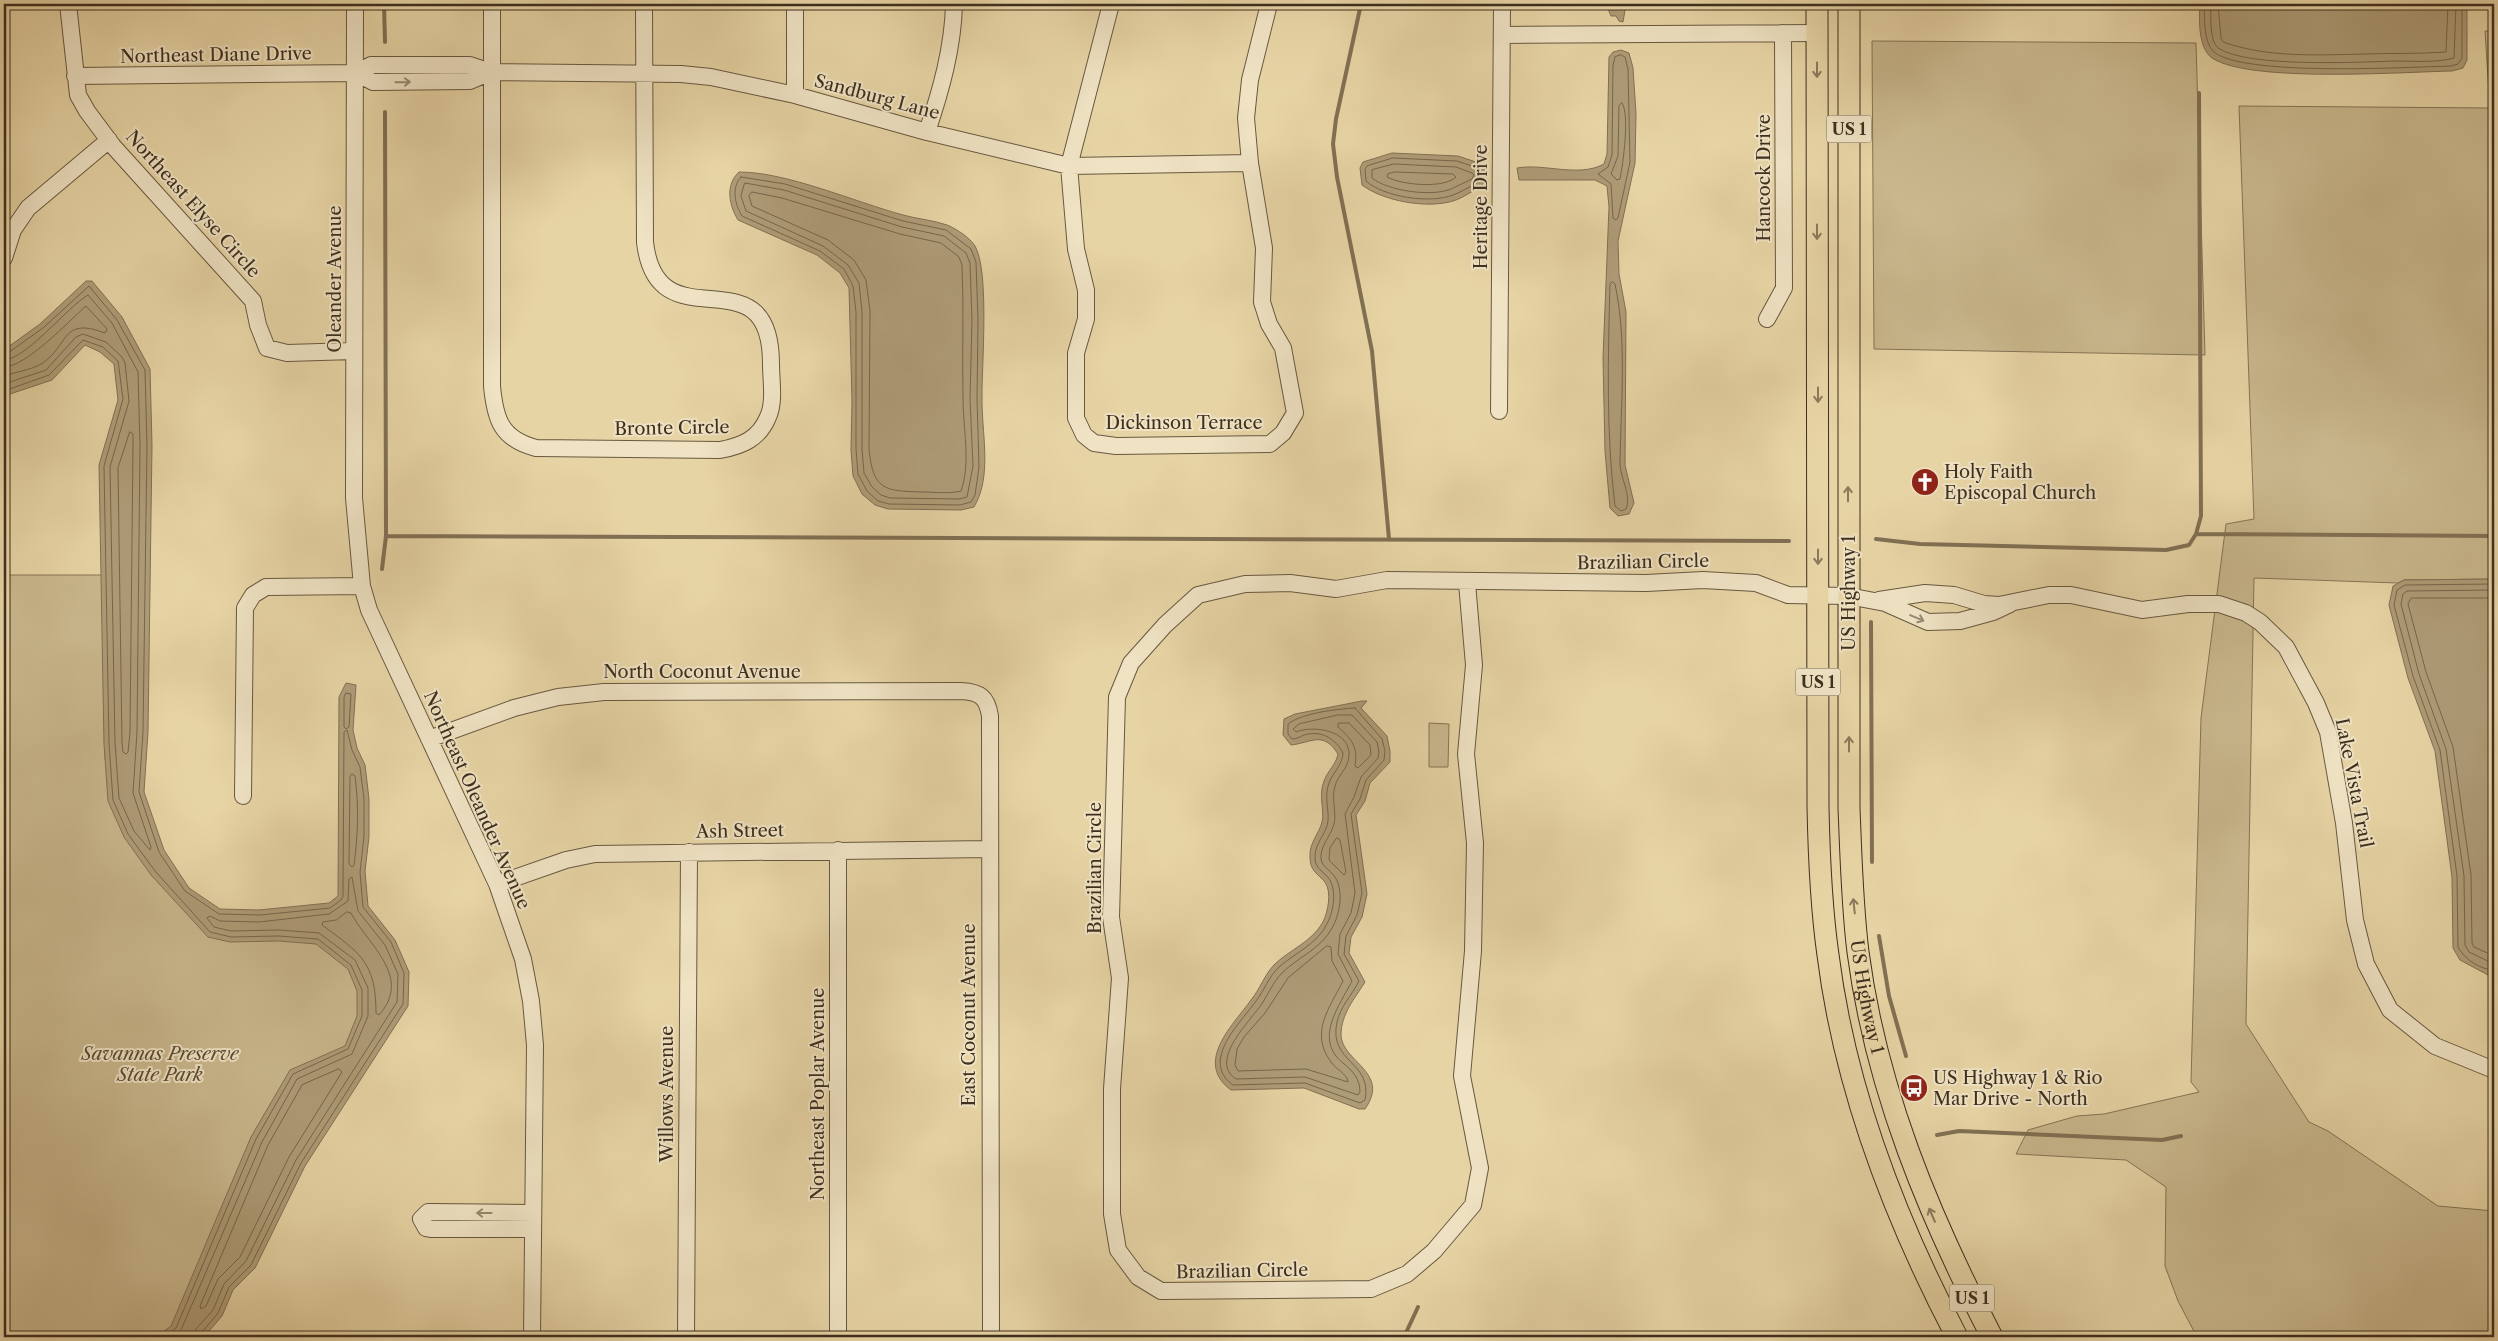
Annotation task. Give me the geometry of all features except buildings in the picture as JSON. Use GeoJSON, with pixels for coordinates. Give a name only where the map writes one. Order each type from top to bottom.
{"type":"FeatureCollection","features":[{"type":"Feature","properties":{"kind":"main road","name":"US Highway 1"},"geometry":{"type":"LineString","coordinates":[[1817,4],[1818,807],[1820,884],[1828,956],[1841,1028],[1858,1102],[1884,1178],[1912,1248],[1956,1337]]}},
{"type":"Feature","properties":{"kind":"main road","name":"US Highway 1"},"geometry":{"type":"LineString","coordinates":[[1849,4],[1848,596],[1851,880],[1859,953],[1872,1026],[1890,1096],[1913,1167],[1942,1238],[1992,1337]]}},
{"type":"Feature","properties":{"kind":"main road"},"geometry":{"type":"LineString","coordinates":[[1817,33],[1833,55],[1849,85]]}},
{"type":"Feature","properties":{"kind":"street","name":"Northeast Elyse Circle"},"geometry":{"type":"LineString","coordinates":[[68,4],[78,95],[109,140],[253,301],[258,325],[267,348],[287,353],[354,351]]}},
{"type":"Feature","properties":{"kind":"street","name":"Oleander Avenue"},"geometry":{"type":"LineString","coordinates":[[355,4],[354,498],[359,554]]}},
{"type":"Feature","properties":{"kind":"street","name":"Bronte Circle"},"geometry":{"type":"LineString","coordinates":[[492,4],[492,386],[494,406],[499,422],[515,440],[536,448],[720,450],[735,448],[752,439],[758,433],[771,408],[770,335],[764,323],[748,307],[724,299],[697,299],[682,296],[664,286],[651,270],[645,242],[644,4]]}},
{"type":"Feature","properties":{"kind":"street"},"geometry":{"type":"LineString","coordinates":[[794,95],[795,4]]}},
{"type":"Feature","properties":{"kind":"street"},"geometry":{"type":"LineString","coordinates":[[927,132],[942,86],[954,26],[954,4]]}},
{"type":"Feature","properties":{"kind":"street","name":"Dickinson Terrace"},"geometry":{"type":"LineString","coordinates":[[1111,4],[1069,166],[1076,249],[1086,290],[1086,319],[1076,353],[1074,385],[1076,418],[1084,435],[1094,443],[1116,446],[1270,444],[1283,433],[1295,413],[1283,348],[1269,324],[1262,302],[1264,248],[1250,163],[1246,118],[1250,80],[1270,4]]}},
{"type":"Feature","properties":{"kind":"street","name":"Heritage Drive"},"geometry":{"type":"LineString","coordinates":[[1500,411],[1502,4]]}},
{"type":"Feature","properties":{"kind":"street","name":"Hancock Drive"},"geometry":{"type":"LineString","coordinates":[[1767,319],[1784,288],[1783,33]]}},
{"type":"Feature","properties":{"kind":"street"},"geometry":{"type":"LineString","coordinates":[[1502,35],[1817,33]]}},
{"type":"Feature","properties":{"kind":"street","name":"Sandburg Lane"},"geometry":{"type":"LineString","coordinates":[[356,74],[371,65],[470,64],[491,72],[711,77],[794,95],[927,132],[1069,166],[1250,163]]}},
{"type":"Feature","properties":{"kind":"street","name":"Northeast Diane Drive"},"geometry":{"type":"LineString","coordinates":[[75,76],[356,74]]}},
{"type":"Feature","properties":{"kind":"street"},"geometry":{"type":"LineString","coordinates":[[4,258],[13,230],[28,208],[109,140]]}},
{"type":"Feature","properties":{"kind":"street","name":"Northeast Oleander Avenue"},"geometry":{"type":"LineString","coordinates":[[359,554],[362,586],[369,610],[497,884],[523,959],[531,1001],[535,1045],[532,1337]]}},
{"type":"Feature","properties":{"kind":"street","name":"Brazilian Circle"},"geometry":{"type":"LineString","coordinates":[[1467,583],[1474,666],[1466,754],[1475,842],[1473,951],[1462,1076],[1480,1168],[1473,1205],[1427,1256],[1407,1274],[1371,1289],[1161,1292],[1138,1277],[1118,1250],[1112,1214],[1112,1089],[1120,978],[1112,917],[1117,697],[1131,663],[1164,625],[1198,595],[1236,586],[1290,584],[1336,589],[1387,580],[1467,583],[1650,583],[1703,580],[1756,584],[1788,595],[1818,596]]}},
{"type":"Feature","properties":{"kind":"street"},"geometry":{"type":"LineString","coordinates":[[243,796],[245,608],[253,595],[266,587],[362,586]]}},
{"type":"Feature","properties":{"kind":"street","name":"Lake Vista Trail"},"geometry":{"type":"LineString","coordinates":[[1871,601],[1925,593],[1954,595],[1984,604],[2010,604],[2049,595],[2065,594],[2142,610],[2188,604],[2219,604],[2246,612],[2275,634],[2286,646],[2308,687],[2328,732],[2344,823],[2355,920],[2366,964],[2390,1010],[2434,1046],[2494,1070]]}},
{"type":"Feature","properties":{"kind":"street","name":"Lake Vista Trail"},"geometry":{"type":"LineString","coordinates":[[1818,596],[1848,596],[1885,603],[1928,622],[1944,623],[1994,612],[2010,604]]}},
{"type":"Feature","properties":{"kind":"street","name":"North Coconut Avenue"},"geometry":{"type":"LineString","coordinates":[[429,739],[514,708],[558,697],[604,692],[961,691],[982,695]]}},
{"type":"Feature","properties":{"kind":"street","name":"East Coconut Avenue"},"geometry":{"type":"LineString","coordinates":[[982,695],[988,705],[990,716],[991,1337]]}},
{"type":"Feature","properties":{"kind":"street","name":"Ash Street"},"geometry":{"type":"LineString","coordinates":[[497,884],[566,860],[595,854],[989,849]]}},
{"type":"Feature","properties":{"kind":"street","name":"Northeast Poplar Avenue"},"geometry":{"type":"LineString","coordinates":[[838,850],[838,1337]]}},
{"type":"Feature","properties":{"kind":"street","name":"Willows Avenue"},"geometry":{"type":"LineString","coordinates":[[686,1337],[689,852]]}},
{"type":"Feature","properties":{"kind":"street"},"geometry":{"type":"LineString","coordinates":[[428,1212],[533,1221],[432,1229],[426,1228],[421,1219],[428,1212]]}},
{"type":"Feature","properties":{"kind":"green space"},"geometry":{"type":"Polygon","coordinates":[[[2485,31],[2494,31],[2494,579],[2404,580],[2398,583],[2254,578],[2246,1024],[2309,1122],[2328,1131],[2438,1206],[2494,1211],[2494,1337],[2197,1337],[2178,1301],[2165,1266],[2166,1187],[2126,1160],[2016,1154],[2028,1130],[2077,1116],[2104,1114],[2199,1092],[2191,1082],[2201,718],[2226,524],[2254,519],[2239,106],[2490,108],[2485,31]]]}},
{"type":"Feature","properties":{"kind":"green space"},"geometry":{"type":"Polygon","coordinates":[[[1872,41],[2196,43],[2205,355],[1874,349],[1872,41]]]}},
{"type":"Feature","properties":{"kind":"green space","name":"Savannas Preserve State Park"},"geometry":{"type":"Polygon","coordinates":[[[4,575],[108,575],[105,759],[186,900],[228,924],[332,931],[380,998],[172,1337],[4,1337],[4,575]]]}},
{"type":"Feature","properties":{"kind":"green space"},"geometry":{"type":"Polygon","coordinates":[[[1429,723],[1449,724],[1448,767],[1429,767],[1429,723]]]}},
{"type":"Feature","properties":{"kind":"water"},"geometry":{"type":"Polygon","coordinates":[[[1606,4],[1626,4],[1623,22],[1619,21],[1616,16],[1611,16],[1606,4]]]}},
{"type":"Feature","properties":{"kind":"water"},"geometry":{"type":"Polygon","coordinates":[[[2200,4],[2467,4],[2467,60],[2463,68],[2452,71],[2364,74],[2291,73],[2258,71],[2231,66],[2212,58],[2204,47],[2200,33],[2200,4]]]}},
{"type":"Feature","properties":{"kind":"water"},"geometry":{"type":"Polygon","coordinates":[[[1621,50],[1629,53],[1633,68],[1636,114],[1635,163],[1618,241],[1619,274],[1626,312],[1625,465],[1634,503],[1629,514],[1618,516],[1610,508],[1605,451],[1603,358],[1609,207],[1607,186],[1595,180],[1519,180],[1517,168],[1539,167],[1583,170],[1604,164],[1607,154],[1609,57],[1613,52],[1621,50]]]}},
{"type":"Feature","properties":{"kind":"water"},"geometry":{"type":"Polygon","coordinates":[[[1392,153],[1458,156],[1482,164],[1487,173],[1482,186],[1457,200],[1431,204],[1406,202],[1381,195],[1362,185],[1360,168],[1363,162],[1392,153]]]}},
{"type":"Feature","properties":{"kind":"water"},"geometry":{"type":"Polygon","coordinates":[[[739,172],[758,173],[799,182],[903,215],[942,223],[960,232],[974,245],[980,261],[984,298],[982,409],[985,467],[980,494],[974,507],[961,510],[888,509],[875,505],[862,494],[853,476],[851,450],[852,401],[849,288],[840,273],[817,255],[738,220],[732,208],[730,189],[739,172]]]}},
{"type":"Feature","properties":{"kind":"water"},"geometry":{"type":"Polygon","coordinates":[[[86,281],[92,281],[122,317],[150,369],[152,445],[148,732],[144,792],[164,850],[189,888],[220,909],[259,910],[329,903],[338,896],[339,697],[346,683],[356,685],[353,730],[357,748],[365,765],[369,799],[369,837],[365,871],[368,906],[395,940],[409,972],[408,1006],[305,1166],[255,1268],[233,1290],[222,1316],[204,1337],[144,1337],[162,1333],[171,1326],[251,1137],[290,1070],[345,1046],[357,1016],[357,991],[348,969],[316,944],[278,941],[230,942],[208,937],[151,875],[124,837],[108,801],[104,744],[99,465],[118,400],[114,364],[100,352],[85,345],[52,380],[4,396],[4,350],[40,324],[86,281]]]}},
{"type":"Feature","properties":{"kind":"water"},"geometry":{"type":"Polygon","coordinates":[[[2494,579],[2494,975],[2488,975],[2460,960],[2453,948],[2452,877],[2435,751],[2408,678],[2389,605],[2393,586],[2404,580],[2494,579]]]}},
{"type":"Feature","properties":{"kind":"water"},"geometry":{"type":"Polygon","coordinates":[[[1367,701],[1361,708],[1387,736],[1390,762],[1370,783],[1365,801],[1356,815],[1367,894],[1362,917],[1351,937],[1349,953],[1365,982],[1346,1013],[1341,1035],[1343,1044],[1349,1053],[1369,1076],[1372,1086],[1371,1096],[1365,1109],[1359,1109],[1304,1088],[1231,1090],[1220,1079],[1216,1068],[1216,1056],[1220,1044],[1271,969],[1313,935],[1323,922],[1328,908],[1327,886],[1313,869],[1310,862],[1310,852],[1322,822],[1322,787],[1338,754],[1327,742],[1322,740],[1291,745],[1283,735],[1284,719],[1295,714],[1367,701]]]}},
{"type":"Feature","properties":{"kind":"waterway"},"geometry":{"type":"LineString","coordinates":[[384,4],[385,42]]}},
{"type":"Feature","properties":{"kind":"waterway"},"geometry":{"type":"LineString","coordinates":[[1361,4],[1336,119],[1333,144],[1337,177],[1372,351],[1389,539]]}},
{"type":"Feature","properties":{"kind":"waterway"},"geometry":{"type":"LineString","coordinates":[[1876,539],[1920,544],[2166,550],[2189,545],[2196,534],[2201,516],[2199,93]]}},
{"type":"Feature","properties":{"kind":"waterway"},"geometry":{"type":"LineString","coordinates":[[382,569],[386,536],[385,112]]}},
{"type":"Feature","properties":{"kind":"waterway"},"geometry":{"type":"LineString","coordinates":[[2196,534],[2494,536]]}},
{"type":"Feature","properties":{"kind":"waterway"},"geometry":{"type":"LineString","coordinates":[[386,536],[1789,541]]}},
{"type":"Feature","properties":{"kind":"waterway"},"geometry":{"type":"LineString","coordinates":[[1871,622],[1872,862]]}},
{"type":"Feature","properties":{"kind":"waterway"},"geometry":{"type":"LineString","coordinates":[[1879,936],[1889,996],[1906,1056]]}},
{"type":"Feature","properties":{"kind":"waterway"},"geometry":{"type":"LineString","coordinates":[[1937,1135],[1959,1131],[2162,1140],[2181,1136]]}},
{"type":"Feature","properties":{"kind":"waterway"},"geometry":{"type":"LineString","coordinates":[[1404,1337],[1418,1307]]}},
{"type":"Feature","properties":{"kind":"place","name":"Holy Faith Episcopal Church"},"geometry":{"type":"Point","coordinates":[1925,482]}},
{"type":"Feature","properties":{"kind":"place","name":"US Highway 1 & Rio Mar Drive - North"},"geometry":{"type":"Point","coordinates":[1914,1088]}}]}
